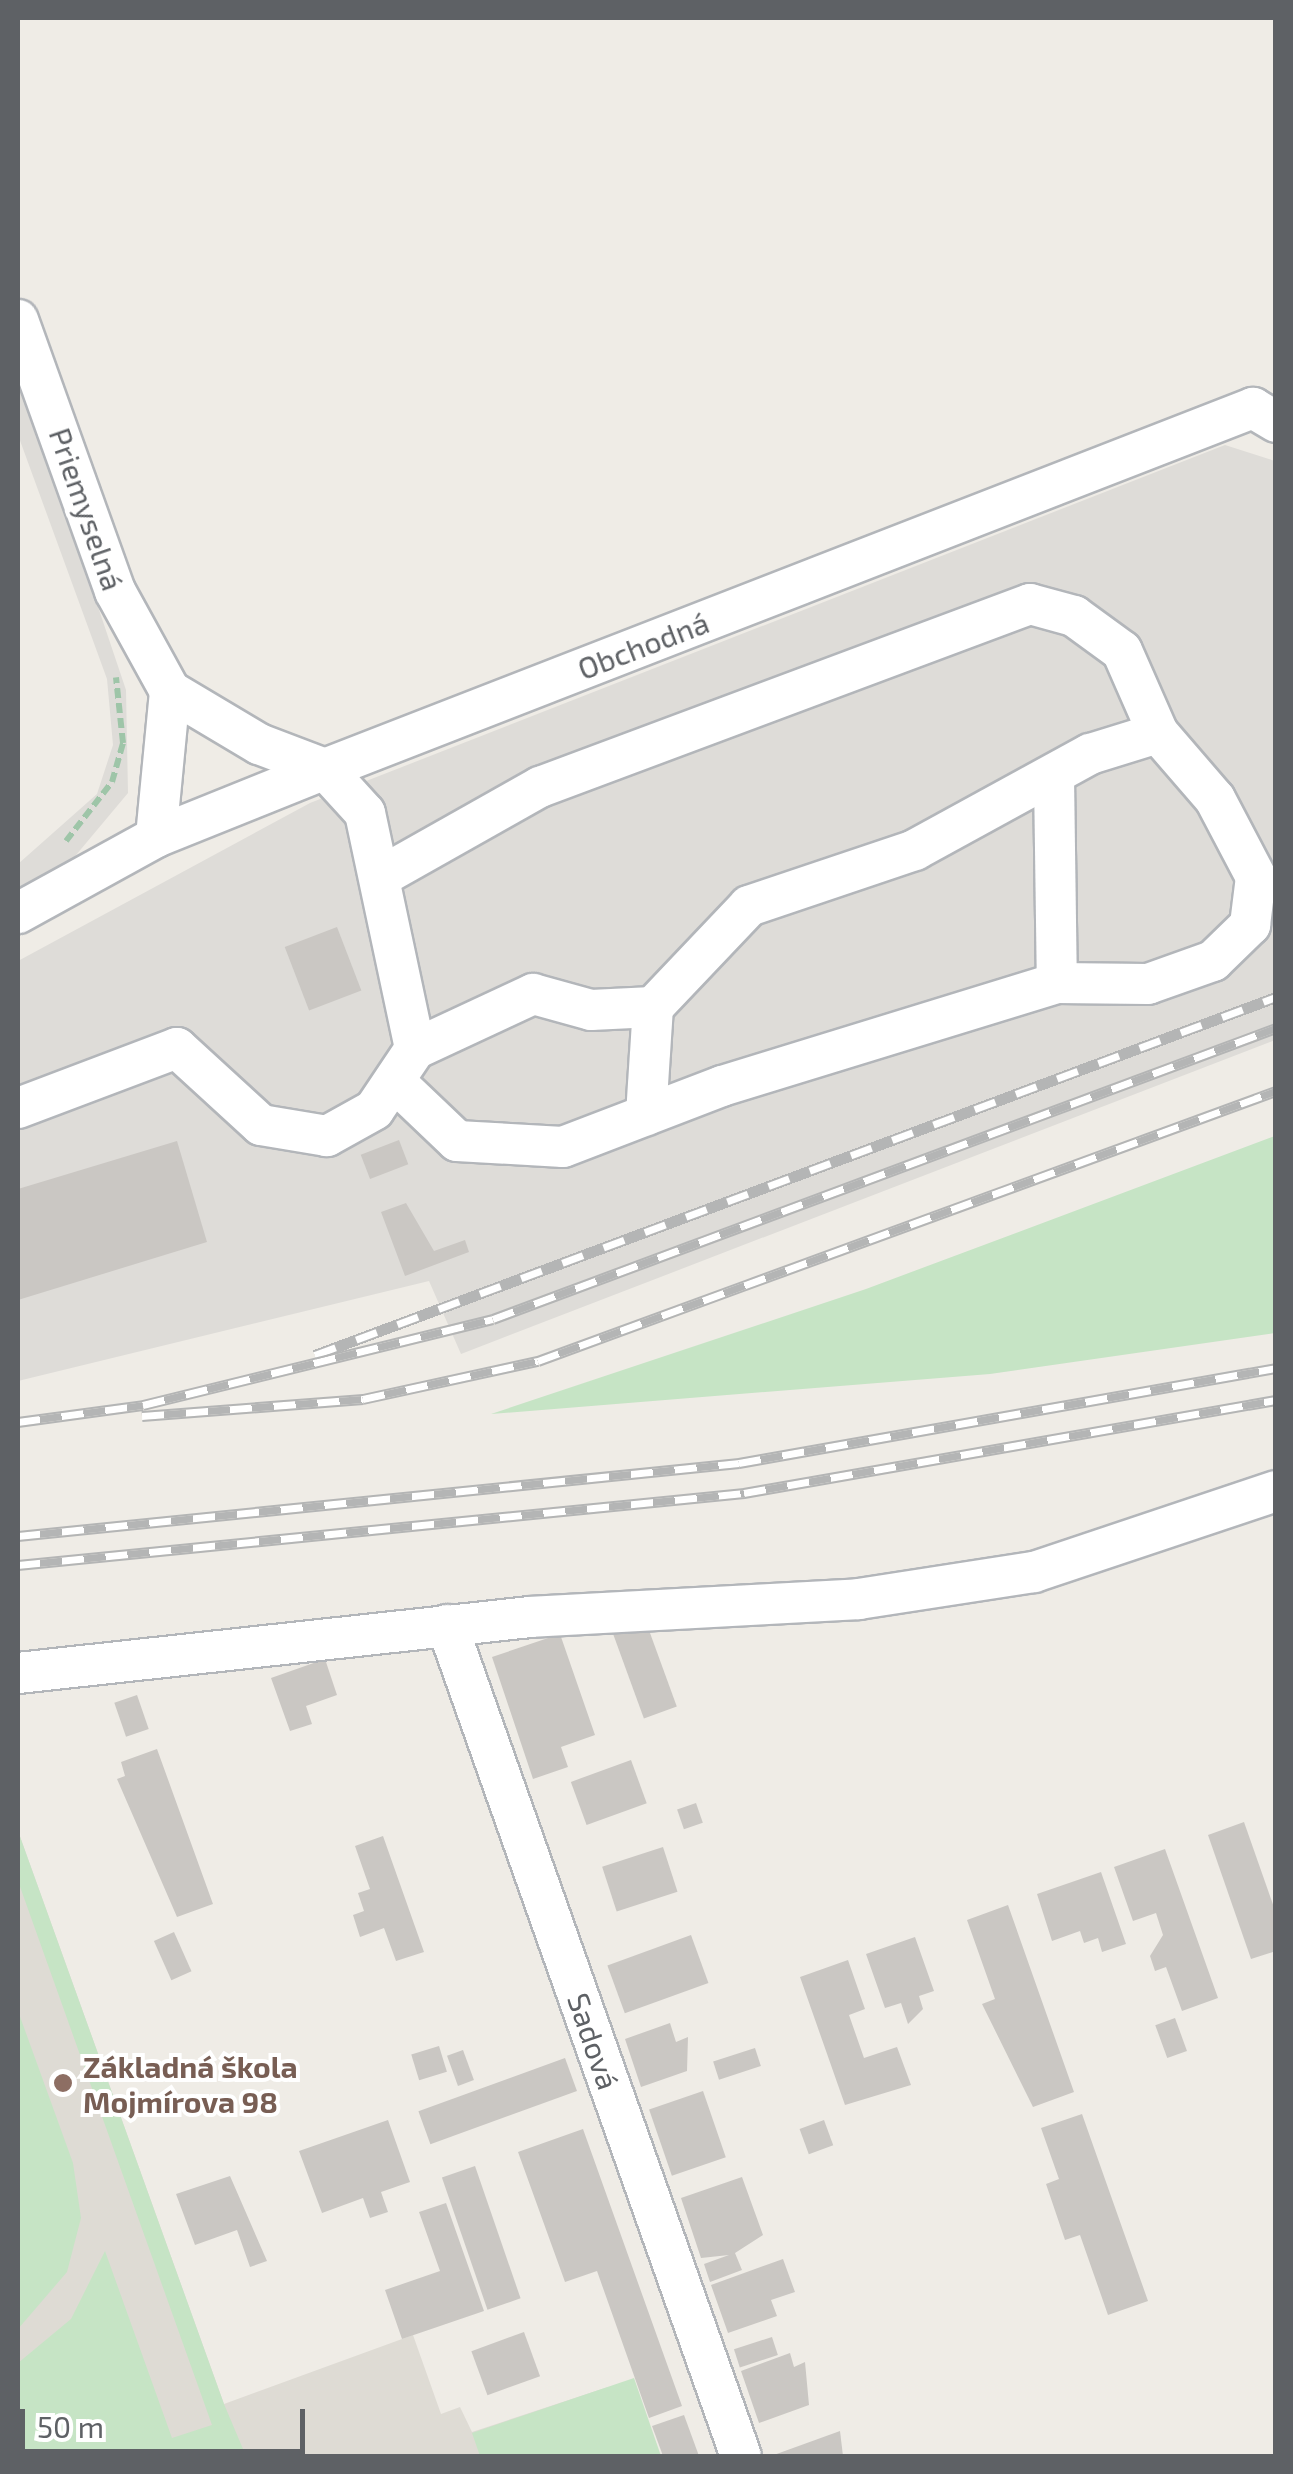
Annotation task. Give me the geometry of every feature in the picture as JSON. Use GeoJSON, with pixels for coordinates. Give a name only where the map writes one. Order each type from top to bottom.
{"type":"FeatureCollection","features":[{"type":"Feature","properties":{"kind":"street","name":"Priemyselná"},"geometry":{"type":"LineString","coordinates":[[18,320],[115,591],[170,691]]}},
{"type":"Feature","properties":{"kind":"street","name":"Obchodná"},"geometry":{"type":"LineString","coordinates":[[18,913],[156,837],[325,769],[1253,408],[1276,422]]}},
{"type":"Feature","properties":{"kind":"street"},"geometry":{"type":"LineString","coordinates":[[156,837],[170,691],[258,744],[325,769],[365,813],[380,877],[404,1065],[457,1141],[563,1146],[646,1115],[1057,983],[1148,984],[1213,961],[1250,925],[1256,878],[1216,799],[1158,732],[1122,651],[1074,616],[1030,604],[540,787],[380,877]]}},
{"type":"Feature","properties":{"kind":"street"},"geometry":{"type":"LineString","coordinates":[[646,1115],[653,1007],[749,906],[915,850],[1090,754],[1158,732]]}},
{"type":"Feature","properties":{"kind":"street"},"geometry":{"type":"LineString","coordinates":[[1054,776],[1057,983]]}},
{"type":"Feature","properties":{"kind":"street"},"geometry":{"type":"LineString","coordinates":[[18,1108],[178,1048],[262,1126],[327,1136],[374,1110],[404,1065],[533,994],[591,1010],[653,1007]]}},
{"type":"Feature","properties":{"kind":"street"},"geometry":{"type":"LineString","coordinates":[[18,1672],[447,1626],[859,1599],[1034,1572],[1276,1490]]}},
{"type":"Feature","properties":{"kind":"street","name":"Sadová"},"geometry":{"type":"LineString","coordinates":[[447,1626],[741,2456]]}},
{"type":"Feature","properties":{"kind":"path"},"geometry":{"type":"LineString","coordinates":[[58,849],[100,804],[123,743],[109,659]]}},
{"type":"Feature","properties":{"kind":"shaded area"},"geometry":{"type":"Polygon","coordinates":[[[18,369],[126,690],[128,793],[66,867],[18,891],[18,864],[97,794],[113,745],[107,679],[18,435],[18,369]]]}},
{"type":"Feature","properties":{"kind":"shaded area"},"geometry":{"type":"Polygon","coordinates":[[[1225,445],[1275,461],[1275,1040],[461,1354],[429,1281],[18,1381],[18,961],[310,803],[1225,445]]]}},
{"type":"Feature","properties":{"kind":"shaded area","name":"Základná škola Mojmírova 98"},"geometry":{"type":"Polygon","coordinates":[[[18,1831],[224,2404],[413,2335],[441,2414],[460,2407],[472,2432],[608,2387],[635,2456],[18,2456],[18,1831]]]}},
{"type":"Feature","properties":{"kind":"green space"},"geometry":{"type":"Polygon","coordinates":[[[1275,1136],[1275,1333],[990,1374],[491,1414],[866,1289],[1275,1136]]]}},
{"type":"Feature","properties":{"kind":"green space"},"geometry":{"type":"Polygon","coordinates":[[[18,1831],[246,2456],[18,2456],[18,2363],[71,2319],[105,2251],[172,2438],[212,2425],[18,1881],[18,1831]]]}},
{"type":"Feature","properties":{"kind":"green space"},"geometry":{"type":"Polygon","coordinates":[[[18,2011],[73,2163],[81,2218],[67,2272],[18,2329],[18,2011]]]}},
{"type":"Feature","properties":{"kind":"green space"},"geometry":{"type":"Polygon","coordinates":[[[634,2378],[661,2456],[480,2456],[472,2433],[634,2378]]]}},
{"type":"Feature","properties":{"kind":"building"},"geometry":{"type":"Polygon","coordinates":[[[337,927],[361,990],[309,1011],[285,947],[337,927]]]}},
{"type":"Feature","properties":{"kind":"building"},"geometry":{"type":"Polygon","coordinates":[[[399,1140],[408,1164],[370,1179],[361,1155],[399,1140]]]}},
{"type":"Feature","properties":{"kind":"building"},"geometry":{"type":"Polygon","coordinates":[[[177,1141],[207,1242],[18,1300],[18,1189],[177,1141]]]}},
{"type":"Feature","properties":{"kind":"building"},"geometry":{"type":"Polygon","coordinates":[[[406,1203],[434,1251],[465,1240],[469,1252],[405,1276],[381,1212],[406,1203]]]}},
{"type":"Feature","properties":{"kind":"building"},"geometry":{"type":"Polygon","coordinates":[[[646,1622],[677,1707],[644,1719],[613,1634],[646,1622]]]}},
{"type":"Feature","properties":{"kind":"building"},"geometry":{"type":"Polygon","coordinates":[[[560,1634],[595,1735],[561,1747],[568,1767],[533,1779],[492,1657],[560,1634]]]}},
{"type":"Feature","properties":{"kind":"building"},"geometry":{"type":"Polygon","coordinates":[[[325,1659],[337,1695],[306,1706],[312,1724],[290,1731],[271,1678],[325,1659]]]}},
{"type":"Feature","properties":{"kind":"building"},"geometry":{"type":"Polygon","coordinates":[[[137,1695],[149,1729],[126,1737],[114,1703],[137,1695]]]}},
{"type":"Feature","properties":{"kind":"building"},"geometry":{"type":"Polygon","coordinates":[[[157,1749],[213,1904],[177,1917],[117,1779],[125,1776],[121,1762],[157,1749]]]}},
{"type":"Feature","properties":{"kind":"building"},"geometry":{"type":"Polygon","coordinates":[[[631,1760],[647,1803],[587,1825],[571,1782],[631,1760]]]}},
{"type":"Feature","properties":{"kind":"building"},"geometry":{"type":"Polygon","coordinates":[[[696,1803],[703,1823],[684,1829],[677,1810],[696,1803]]]}},
{"type":"Feature","properties":{"kind":"building"},"geometry":{"type":"Polygon","coordinates":[[[1244,1822],[1276,1913],[1276,1951],[1251,1959],[1208,1835],[1244,1822]]]}},
{"type":"Feature","properties":{"kind":"building"},"geometry":{"type":"Polygon","coordinates":[[[383,1836],[424,1952],[396,1961],[384,1928],[360,1937],[353,1915],[364,1911],[358,1893],[370,1889],[355,1846],[383,1836]]]}},
{"type":"Feature","properties":{"kind":"building"},"geometry":{"type":"Polygon","coordinates":[[[663,1847],[678,1892],[617,1911],[602,1867],[663,1847]]]}},
{"type":"Feature","properties":{"kind":"building"},"geometry":{"type":"Polygon","coordinates":[[[1165,1849],[1218,1998],[1182,2011],[1166,1967],[1155,1971],[1150,1956],[1163,1935],[1156,1913],[1133,1921],[1114,1867],[1165,1849]]]}},
{"type":"Feature","properties":{"kind":"building"},"geometry":{"type":"Polygon","coordinates":[[[1101,1872],[1126,1944],[1102,1952],[1098,1938],[1084,1943],[1080,1931],[1052,1941],[1037,1894],[1101,1872]]]}},
{"type":"Feature","properties":{"kind":"building"},"geometry":{"type":"Polygon","coordinates":[[[1008,1905],[1074,2092],[1033,2107],[982,2004],[995,1999],[967,1920],[1008,1905]]]}},
{"type":"Feature","properties":{"kind":"building"},"geometry":{"type":"Polygon","coordinates":[[[174,1932],[191,1971],[171,1980],[154,1941],[174,1932]]]}},
{"type":"Feature","properties":{"kind":"building"},"geometry":{"type":"Polygon","coordinates":[[[691,1935],[708,1983],[625,2013],[607,1965],[691,1935]]]}},
{"type":"Feature","properties":{"kind":"building"},"geometry":{"type":"Polygon","coordinates":[[[915,1937],[934,1991],[919,1996],[923,2009],[908,2024],[901,2003],[885,2008],[866,1954],[915,1937]]]}},
{"type":"Feature","properties":{"kind":"building"},"geometry":{"type":"Polygon","coordinates":[[[848,1960],[865,2009],[849,2015],[864,2058],[897,2047],[911,2085],[845,2105],[800,1977],[848,1960]]]}},
{"type":"Feature","properties":{"kind":"building"},"geometry":{"type":"Polygon","coordinates":[[[1175,2018],[1187,2051],[1167,2058],[1155,2025],[1175,2018]]]}},
{"type":"Feature","properties":{"kind":"building"},"geometry":{"type":"Polygon","coordinates":[[[670,2023],[676,2042],[688,2037],[687,2071],[641,2087],[625,2039],[670,2023]]]}},
{"type":"Feature","properties":{"kind":"building"},"geometry":{"type":"Polygon","coordinates":[[[439,2046],[447,2072],[419,2080],[411,2054],[439,2046]]]}},
{"type":"Feature","properties":{"kind":"building"},"geometry":{"type":"Polygon","coordinates":[[[755,2048],[761,2066],[719,2080],[713,2062],[755,2048]]]}},
{"type":"Feature","properties":{"kind":"building"},"geometry":{"type":"Polygon","coordinates":[[[463,2050],[474,2080],[458,2086],[447,2056],[463,2050]]]}},
{"type":"Feature","properties":{"kind":"building"},"geometry":{"type":"Polygon","coordinates":[[[565,2058],[577,2091],[430,2144],[418,2111],[565,2058]]]}},
{"type":"Feature","properties":{"kind":"building"},"geometry":{"type":"Polygon","coordinates":[[[703,2091],[726,2157],[672,2176],[649,2110],[703,2091]]]}},
{"type":"Feature","properties":{"kind":"building"},"geometry":{"type":"Polygon","coordinates":[[[1082,2114],[1148,2301],[1108,2315],[1080,2235],[1065,2240],[1046,2184],[1059,2179],[1041,2128],[1082,2114]]]}},
{"type":"Feature","properties":{"kind":"building"},"geometry":{"type":"Polygon","coordinates":[[[388,2120],[410,2182],[381,2192],[388,2212],[370,2218],[363,2198],[322,2213],[299,2151],[388,2120]]]}},
{"type":"Feature","properties":{"kind":"building"},"geometry":{"type":"Polygon","coordinates":[[[824,2120],[833,2145],[809,2154],[800,2129],[824,2120]]]}},
{"type":"Feature","properties":{"kind":"building"},"geometry":{"type":"Polygon","coordinates":[[[583,2129],[682,2406],[649,2418],[597,2271],[565,2282],[518,2152],[583,2129]]]}},
{"type":"Feature","properties":{"kind":"building"},"geometry":{"type":"Polygon","coordinates":[[[475,2166],[521,2298],[487,2310],[442,2177],[475,2166]]]}},
{"type":"Feature","properties":{"kind":"building"},"geometry":{"type":"Polygon","coordinates":[[[230,2176],[267,2261],[250,2267],[237,2230],[195,2245],[176,2194],[230,2176]]]}},
{"type":"Feature","properties":{"kind":"building"},"geometry":{"type":"Polygon","coordinates":[[[742,2177],[763,2235],[735,2253],[742,2270],[710,2282],[704,2264],[729,2255],[701,2258],[681,2198],[742,2177]]]}},
{"type":"Feature","properties":{"kind":"building"},"geometry":{"type":"Polygon","coordinates":[[[446,2203],[484,2311],[402,2339],[385,2290],[440,2271],[419,2212],[446,2203]]]}},
{"type":"Feature","properties":{"kind":"building"},"geometry":{"type":"Polygon","coordinates":[[[783,2259],[795,2292],[771,2300],[777,2316],[728,2333],[711,2285],[783,2259]]]}},
{"type":"Feature","properties":{"kind":"building"},"geometry":{"type":"Polygon","coordinates":[[[524,2332],[540,2376],[487,2395],[471,2351],[524,2332]]]}},
{"type":"Feature","properties":{"kind":"building"},"geometry":{"type":"Polygon","coordinates":[[[772,2337],[778,2355],[740,2367],[734,2349],[772,2337]]]}},
{"type":"Feature","properties":{"kind":"building"},"geometry":{"type":"Polygon","coordinates":[[[790,2353],[794,2367],[805,2362],[809,2405],[759,2423],[741,2371],[790,2353]]]}},
{"type":"Feature","properties":{"kind":"building"},"geometry":{"type":"Polygon","coordinates":[[[684,2415],[699,2456],[663,2456],[652,2426],[684,2415]]]}},
{"type":"Feature","properties":{"kind":"building"},"geometry":{"type":"Polygon","coordinates":[[[840,2431],[843,2456],[771,2456],[840,2431]]]}},
{"type":"Feature","properties":{"kind":"railway"},"geometry":{"type":"LineString","coordinates":[[315,1355],[1276,997]]}},
{"type":"Feature","properties":{"kind":"railway"},"geometry":{"type":"LineString","coordinates":[[18,1422],[143,1405],[493,1319],[1276,1028]]}},
{"type":"Feature","properties":{"kind":"railway"},"geometry":{"type":"LineString","coordinates":[[142,1416],[363,1399],[538,1361],[1276,1091]]}},
{"type":"Feature","properties":{"kind":"railway"},"geometry":{"type":"LineString","coordinates":[[18,1536],[739,1463],[1276,1368]]}},
{"type":"Feature","properties":{"kind":"railway"},"geometry":{"type":"LineString","coordinates":[[18,1565],[744,1493],[1276,1400]]}},
{"type":"Feature","properties":{"kind":"place","name":"Základná škola Mojmírova 98"},"geometry":{"type":"Point","coordinates":[63,2083]}}]}
